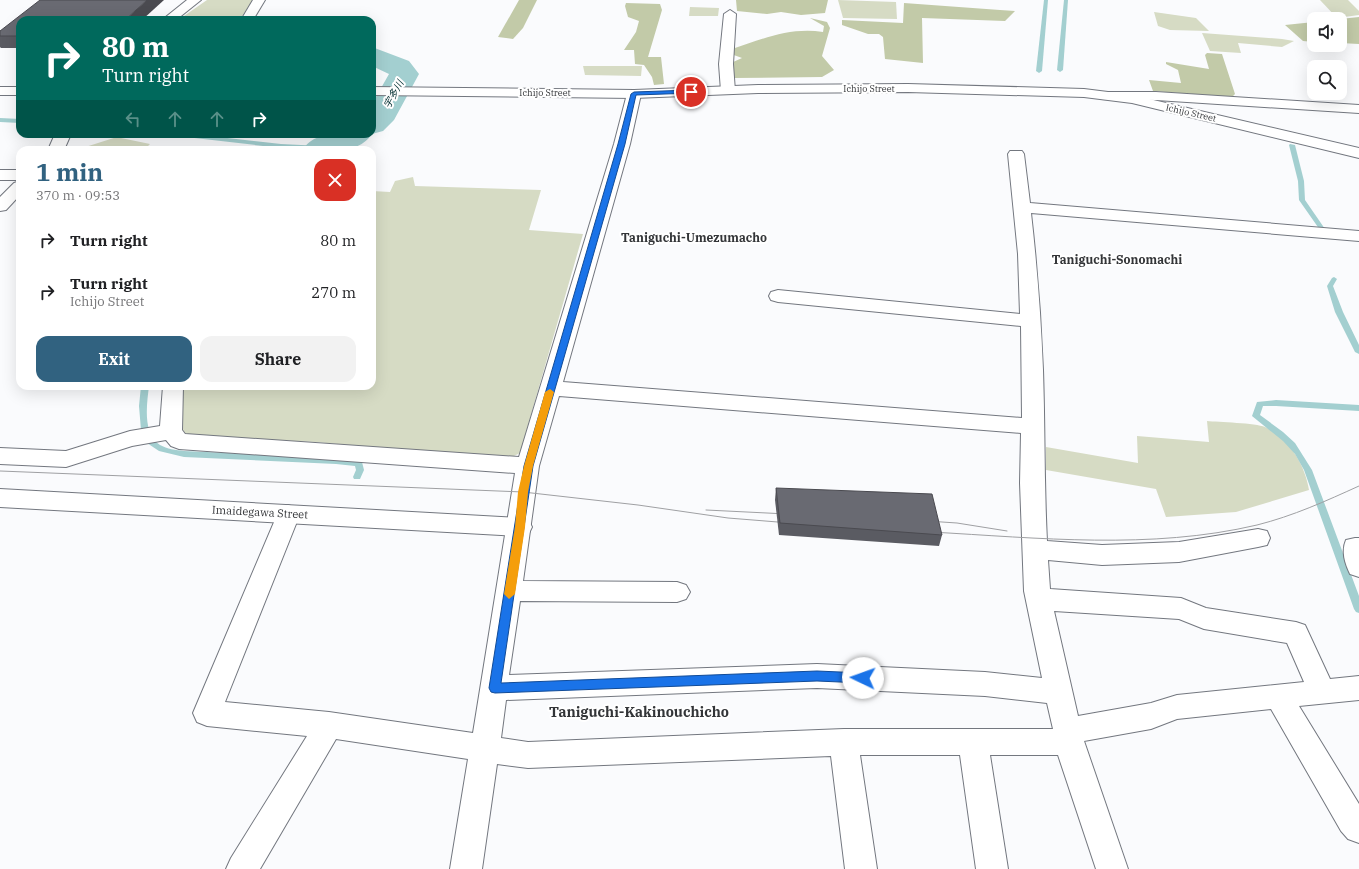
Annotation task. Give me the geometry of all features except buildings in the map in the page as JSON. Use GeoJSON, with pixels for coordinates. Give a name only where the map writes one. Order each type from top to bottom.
{"type":"FeatureCollection","features":[{"type":"Feature","properties":{"kind":"street"},"geometry":{"type":"LineString","coordinates":[[173,16],[195,0]]}},
{"type":"Feature","properties":{"kind":"street"},"geometry":{"type":"LineString","coordinates":[[249,16],[259,0]]}},
{"type":"Feature","properties":{"kind":"street"},"geometry":{"type":"LineString","coordinates":[[728,91],[726,64],[730,14]]}},
{"type":"Feature","properties":{"kind":"street","name":"Ichijo Street"},"geometry":{"type":"LineString","coordinates":[[379,91],[634,94],[915,88],[1052,92],[1132,99],[1359,153]]}},
{"type":"Feature","properties":{"kind":"street"},"geometry":{"type":"LineString","coordinates":[[0,91],[16,91]]}},
{"type":"Feature","properties":{"kind":"street"},"geometry":{"type":"LineString","coordinates":[[466,869],[520,527],[523,492],[528,466],[622,144],[634,94]]}},
{"type":"Feature","properties":{"kind":"street"},"geometry":{"type":"LineString","coordinates":[[1106,96],[1156,96],[1359,109]]}},
{"type":"Feature","properties":{"kind":"street"},"geometry":{"type":"LineString","coordinates":[[1016,154],[1027,254],[1033,371],[1032,426],[1035,582],[1068,737],[1112,869]]}},
{"type":"Feature","properties":{"kind":"street"},"geometry":{"type":"LineString","coordinates":[[0,175],[16,175]]}},
{"type":"Feature","properties":{"kind":"street"},"geometry":{"type":"LineString","coordinates":[[0,206],[16,190]]}},
{"type":"Feature","properties":{"kind":"street"},"geometry":{"type":"LineString","coordinates":[[0,206],[16,207]]}},
{"type":"Feature","properties":{"kind":"street"},"geometry":{"type":"LineString","coordinates":[[1021,207],[1359,236]]}},
{"type":"Feature","properties":{"kind":"street"},"geometry":{"type":"LineString","coordinates":[[778,296],[1030,321]]}},
{"type":"Feature","properties":{"kind":"street"},"geometry":{"type":"LineString","coordinates":[[551,388],[1032,426]]}},
{"type":"Feature","properties":{"kind":"street"},"geometry":{"type":"LineString","coordinates":[[163,433],[172,390]]}},
{"type":"Feature","properties":{"kind":"street"},"geometry":{"type":"LineString","coordinates":[[0,456],[66,459],[130,439],[163,433],[179,441],[370,456],[528,466]]}},
{"type":"Feature","properties":{"kind":"street","name":"Imaidegawa Street"},"geometry":{"type":"LineString","coordinates":[[0,498],[520,527]]}},
{"type":"Feature","properties":{"kind":"street"},"geometry":{"type":"LineString","coordinates":[[288,514],[207,714],[329,725],[528,755],[844,742],[973,742],[1068,737],[1151,716],[1177,707],[1359,688]]}},
{"type":"Feature","properties":{"kind":"street"},"geometry":{"type":"LineString","coordinates":[[1034,549],[1102,555],[1179,552],[1258,538]]}},
{"type":"Feature","properties":{"kind":"street"},"geometry":{"type":"LineString","coordinates":[[1359,547],[1355,547],[1359,567]]}},
{"type":"Feature","properties":{"kind":"street"},"geometry":{"type":"LineString","coordinates":[[510,591],[677,592]]}},
{"type":"Feature","properties":{"kind":"street"},"geometry":{"type":"LineString","coordinates":[[1038,599],[1181,609],[1204,618],[1296,633],[1322,692]]}},
{"type":"Feature","properties":{"kind":"street"},"geometry":{"type":"LineString","coordinates":[[495,688],[817,676],[985,684],[1058,692]]}},
{"type":"Feature","properties":{"kind":"street"},"geometry":{"type":"LineString","coordinates":[[1278,696],[1352,821],[1359,828]]}},
{"type":"Feature","properties":{"kind":"street"},"geometry":{"type":"LineString","coordinates":[[242,869],[329,725]]}},
{"type":"Feature","properties":{"kind":"street"},"geometry":{"type":"LineString","coordinates":[[844,742],[861,869]]}},
{"type":"Feature","properties":{"kind":"street"},"geometry":{"type":"LineString","coordinates":[[973,742],[992,869]]}},
{"type":"Feature","properties":{"kind":"green space"},"geometry":{"type":"Polygon","coordinates":[[[207,0],[253,0],[242,16],[184,16],[207,0]]]}},
{"type":"Feature","properties":{"kind":"green space"},"geometry":{"type":"Polygon","coordinates":[[[519,0],[537,0],[523,28],[513,39],[498,37],[519,0]]]}},
{"type":"Feature","properties":{"kind":"green space"},"geometry":{"type":"Polygon","coordinates":[[[736,0],[828,0],[825,13],[801,15],[781,12],[767,14],[737,11],[736,0]]]}},
{"type":"Feature","properties":{"kind":"green space"},"geometry":{"type":"Polygon","coordinates":[[[838,0],[896,2],[897,19],[843,18],[838,0]]]}},
{"type":"Feature","properties":{"kind":"green space"},"geometry":{"type":"Polygon","coordinates":[[[1320,0],[1348,0],[1359,11],[1359,15],[1347,17],[1347,12],[1331,12],[1320,0]]]}},
{"type":"Feature","properties":{"kind":"green space"},"geometry":{"type":"Polygon","coordinates":[[[626,3],[660,4],[662,10],[648,57],[661,57],[664,84],[654,85],[652,77],[644,65],[635,64],[634,50],[624,50],[636,32],[639,21],[628,17],[625,6],[626,3]]]}},
{"type":"Feature","properties":{"kind":"green space"},"geometry":{"type":"Polygon","coordinates":[[[904,3],[1015,11],[1005,21],[922,18],[923,63],[885,59],[883,37],[879,34],[868,34],[842,25],[842,20],[903,23],[904,3]]]}},
{"type":"Feature","properties":{"kind":"green space"},"geometry":{"type":"Polygon","coordinates":[[[690,7],[719,8],[718,16],[689,16],[690,7]]]}},
{"type":"Feature","properties":{"kind":"green space"},"geometry":{"type":"Polygon","coordinates":[[[1154,12],[1196,18],[1209,31],[1170,30],[1158,26],[1154,12]]]}},
{"type":"Feature","properties":{"kind":"green space"},"geometry":{"type":"Polygon","coordinates":[[[1359,17],[1359,44],[1347,43],[1347,18],[1359,17]]]}},
{"type":"Feature","properties":{"kind":"green space"},"geometry":{"type":"Polygon","coordinates":[[[810,18],[827,22],[830,28],[822,56],[834,70],[822,77],[733,78],[731,63],[742,58],[731,54],[732,49],[776,35],[799,31],[823,32],[824,26],[810,18]]]}},
{"type":"Feature","properties":{"kind":"green space"},"geometry":{"type":"Polygon","coordinates":[[[1307,23],[1307,41],[1303,41],[1285,25],[1307,23]]]}},
{"type":"Feature","properties":{"kind":"green space"},"geometry":{"type":"Polygon","coordinates":[[[1202,33],[1294,41],[1282,47],[1238,43],[1241,53],[1210,51],[1202,33]]]}},
{"type":"Feature","properties":{"kind":"green space"},"geometry":{"type":"Polygon","coordinates":[[[1207,53],[1222,54],[1235,94],[1232,97],[1153,91],[1149,80],[1181,83],[1178,70],[1166,64],[1166,62],[1209,69],[1205,55],[1207,53]]]}},
{"type":"Feature","properties":{"kind":"green space"},"geometry":{"type":"Polygon","coordinates":[[[583,66],[642,66],[641,76],[585,75],[583,66]]]}},
{"type":"Feature","properties":{"kind":"green space"},"geometry":{"type":"Polygon","coordinates":[[[114,138],[150,144],[148,146],[89,146],[114,138]]]}},
{"type":"Feature","properties":{"kind":"green space"},"geometry":{"type":"Polygon","coordinates":[[[413,177],[415,186],[541,190],[529,230],[583,234],[520,453],[506,460],[316,442],[186,436],[181,426],[178,390],[376,390],[376,191],[390,192],[395,181],[413,177]]]}},
{"type":"Feature","properties":{"kind":"green space"},"geometry":{"type":"Polygon","coordinates":[[[1207,421],[1254,425],[1265,427],[1274,432],[1288,445],[1300,462],[1309,490],[1236,512],[1166,517],[1156,489],[1046,470],[1046,447],[1138,463],[1137,436],[1209,442],[1207,421]]]}},
{"type":"Feature","properties":{"kind":"waterway"},"geometry":{"type":"LineString","coordinates":[[1039,71],[1046,0]]}},
{"type":"Feature","properties":{"kind":"waterway"},"geometry":{"type":"LineString","coordinates":[[1060,70],[1066,0]]}},
{"type":"Feature","properties":{"kind":"waterway","name":"宇多川"},"geometry":{"type":"LineString","coordinates":[[376,58],[399,67],[404,74],[383,113],[376,120]]}},
{"type":"Feature","properties":{"kind":"waterway","name":"宇多川"},"geometry":{"type":"LineString","coordinates":[[0,120],[16,121]]}},
{"type":"Feature","properties":{"kind":"waterway","name":"宇多川"},"geometry":{"type":"LineString","coordinates":[[212,138],[281,146]]}},
{"type":"Feature","properties":{"kind":"waterway","name":"宇多川"},"geometry":{"type":"LineString","coordinates":[[327,146],[349,138]]}},
{"type":"Feature","properties":{"kind":"waterway"},"geometry":{"type":"LineString","coordinates":[[1292,145],[1301,181],[1302,200],[1322,229]]}},
{"type":"Feature","properties":{"kind":"waterway"},"geometry":{"type":"LineString","coordinates":[[1334,279],[1330,286],[1339,312],[1359,352]]}},
{"type":"Feature","properties":{"kind":"waterway"},"geometry":{"type":"LineString","coordinates":[[145,390],[143,406],[145,430],[150,441],[161,449],[184,454],[336,461],[359,464],[360,470],[357,477]]}},
{"type":"Feature","properties":{"kind":"waterway"},"geometry":{"type":"LineString","coordinates":[[1359,408],[1276,403],[1260,404],[1256,416],[1286,439],[1303,460],[1359,609]]}},
{"type":"Feature","properties":{"kind":"tram line"},"geometry":{"type":"LineString","coordinates":[[0,471],[523,492],[638,505],[728,518],[790,523]]}},
{"type":"Feature","properties":{"kind":"tram line"},"geometry":{"type":"LineString","coordinates":[[931,532],[1095,540],[1136,540],[1217,533],[1257,525],[1283,517],[1309,508],[1359,486]]}},
{"type":"Feature","properties":{"kind":"tram line"},"geometry":{"type":"LineString","coordinates":[[706,510],[787,514]]}},
{"type":"Feature","properties":{"kind":"tram line"},"geometry":{"type":"LineString","coordinates":[[927,521],[957,523],[1007,531]]}},
{"type":"Feature","properties":{"kind":"slow traffic"},"geometry":{"type":"LineString","coordinates":[[509,594],[528,466],[550,392]]}},
{"type":"Feature","properties":{"kind":"district","name":"Taniguchi-Umezumacho"},"geometry":{"type":"Point","coordinates":[694,238]}},
{"type":"Feature","properties":{"kind":"district","name":"Taniguchi-Sonomachi"},"geometry":{"type":"Point","coordinates":[1117,260]}},
{"type":"Feature","properties":{"kind":"district","name":"Taniguchi-Kakinouchicho"},"geometry":{"type":"Point","coordinates":[639,712]}},
{"type":"Feature","properties":{"kind":"route"},"geometry":{"type":"LineString","coordinates":[[691,92],[634,94],[622,144],[602,208],[528,466],[495,688],[817,676],[863,678]]}}]}
